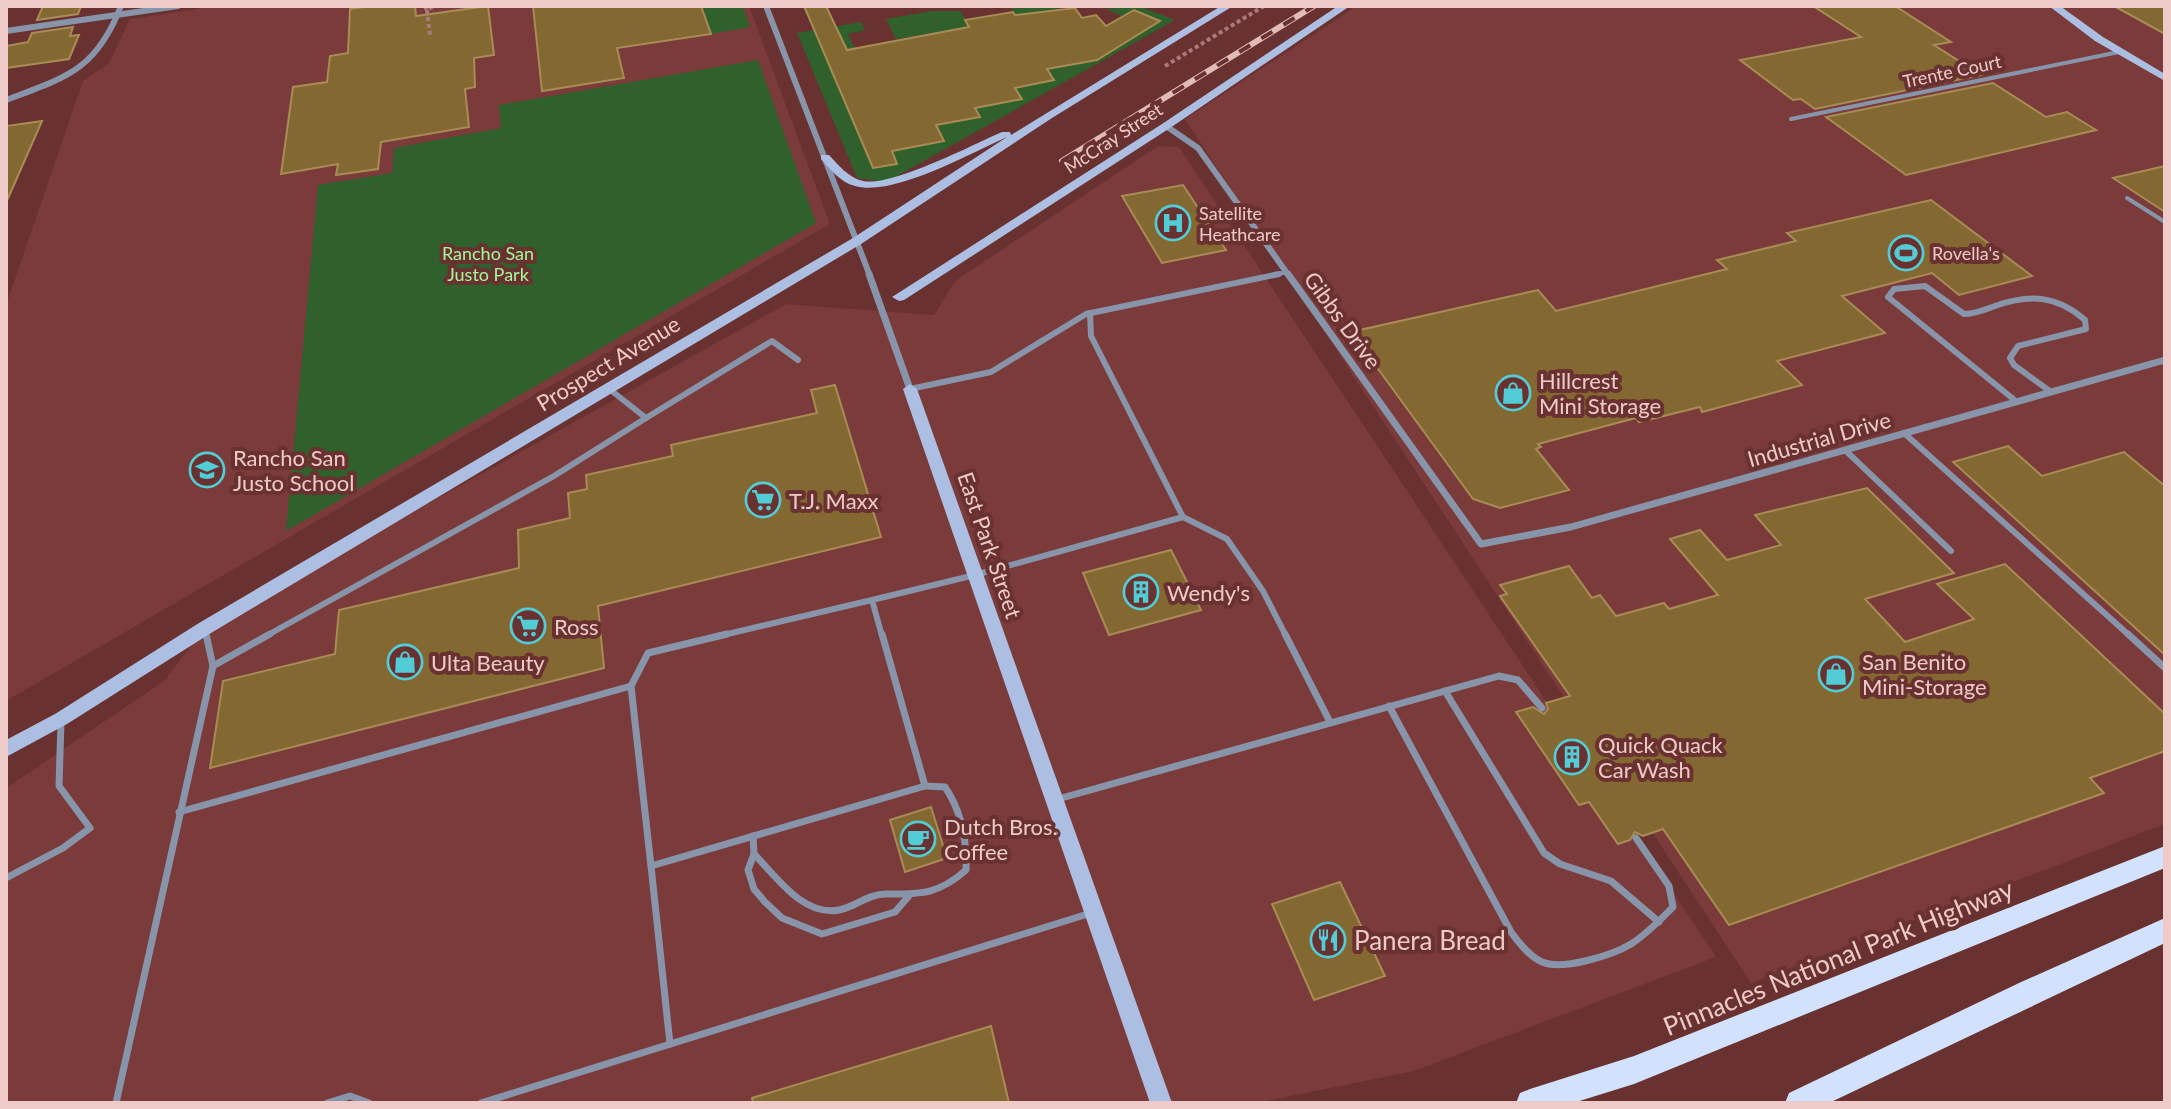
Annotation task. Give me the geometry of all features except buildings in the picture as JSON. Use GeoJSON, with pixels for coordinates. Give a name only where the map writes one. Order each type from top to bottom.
{"type":"FeatureCollection","features":[{"type":"Feature","properties":{"kind":"main road","name":"Pinnacles National Park Highway"},"geometry":{"type":"LineString","coordinates":[[1530,1103],[1634,1070],[2165,857]]}},
{"type":"Feature","properties":{"kind":"main road"},"geometry":{"type":"LineString","coordinates":[[1799,1103],[2028,992],[2165,930]]}},
{"type":"Feature","properties":{"kind":"street"},"geometry":{"type":"LineString","coordinates":[[6,100],[83,68],[98,53],[121,6]]}},
{"type":"Feature","properties":{"kind":"street"},"geometry":{"type":"LineString","coordinates":[[6,31],[178,6]]}},
{"type":"Feature","properties":{"kind":"street","name":"East Park Street"},"geometry":{"type":"LineString","coordinates":[[766,6],[857,241],[1161,1103]]}},
{"type":"Feature","properties":{"kind":"street","name":"Prospect Avenue"},"geometry":{"type":"LineString","coordinates":[[6,749],[61,719],[205,628],[857,241],[1048,116],[1228,6]]}},
{"type":"Feature","properties":{"kind":"street","name":"McCray Street"},"geometry":{"type":"LineString","coordinates":[[899,297],[1166,126],[1345,6]]}},
{"type":"Feature","properties":{"kind":"street"},"geometry":{"type":"LineString","coordinates":[[2054,6],[2119,52],[2165,78]]}},
{"type":"Feature","properties":{"kind":"street"},"geometry":{"type":"LineString","coordinates":[[825,157],[850,182],[879,186],[1048,116]]}},
{"type":"Feature","properties":{"kind":"street","name":"Gibbs Drive"},"geometry":{"type":"LineString","coordinates":[[1166,126],[1198,148],[1481,544]]}},
{"type":"Feature","properties":{"kind":"street","name":"Industrial Drive"},"geometry":{"type":"LineString","coordinates":[[1481,544],[1571,527],[2165,360]]}},
{"type":"Feature","properties":{"kind":"lane","name":"Trente Court"},"geometry":{"type":"LineString","coordinates":[[1791,119],[2119,52]]}},
{"type":"Feature","properties":{"kind":"lane"},"geometry":{"type":"LineString","coordinates":[[2127,198],[2165,222]]}},
{"type":"Feature","properties":{"kind":"lane"},"geometry":{"type":"LineString","coordinates":[[910,389],[993,371],[1043,342],[1061,325],[1090,313],[1287,272]]}},
{"type":"Feature","properties":{"kind":"lane"},"geometry":{"type":"LineString","coordinates":[[2017,402],[1888,297],[1894,289],[1927,286],[1940,293],[1952,307],[1971,314],[2032,296],[2047,296],[2078,312],[2085,320],[2086,329],[2018,346],[2012,351],[2010,358],[2014,365],[2051,392]]}},
{"type":"Feature","properties":{"kind":"lane"},"geometry":{"type":"LineString","coordinates":[[1090,313],[1091,336],[1183,517],[1227,539],[1263,591],[1330,722]]}},
{"type":"Feature","properties":{"kind":"lane"},"geometry":{"type":"LineString","coordinates":[[213,666],[554,476],[772,341],[798,360]]}},
{"type":"Feature","properties":{"kind":"lane"},"geometry":{"type":"LineString","coordinates":[[608,388],[646,418]]}},
{"type":"Feature","properties":{"kind":"lane"},"geometry":{"type":"LineString","coordinates":[[1904,433],[2165,668]]}},
{"type":"Feature","properties":{"kind":"lane"},"geometry":{"type":"LineString","coordinates":[[1845,450],[1951,551]]}},
{"type":"Feature","properties":{"kind":"lane"},"geometry":{"type":"LineString","coordinates":[[670,1044],[631,686],[648,653],[975,575],[1183,517]]}},
{"type":"Feature","properties":{"kind":"lane"},"geometry":{"type":"LineString","coordinates":[[872,600],[925,786]]}},
{"type":"Feature","properties":{"kind":"lane"},"geometry":{"type":"LineString","coordinates":[[116,1103],[213,666],[205,628]]}},
{"type":"Feature","properties":{"kind":"lane"},"geometry":{"type":"LineString","coordinates":[[1054,800],[1499,676],[1518,680],[1542,708]]}},
{"type":"Feature","properties":{"kind":"lane"},"geometry":{"type":"LineString","coordinates":[[179,812],[631,686]]}},
{"type":"Feature","properties":{"kind":"lane"},"geometry":{"type":"LineString","coordinates":[[1445,691],[1544,853],[1560,866],[1603,877],[1628,893],[1659,922]]}},
{"type":"Feature","properties":{"kind":"lane"},"geometry":{"type":"LineString","coordinates":[[1389,706],[1511,932],[1525,950],[1548,965],[1570,963],[1628,946],[1673,907],[1669,886],[1636,838]]}},
{"type":"Feature","properties":{"kind":"lane"},"geometry":{"type":"LineString","coordinates":[[6,878],[63,848],[90,828],[59,786],[61,719]]}},
{"type":"Feature","properties":{"kind":"lane"},"geometry":{"type":"LineString","coordinates":[[651,866],[925,786],[945,787],[954,799],[967,848],[966,870],[952,884],[908,897],[884,894],[835,911],[786,891],[772,871],[754,854]]}},
{"type":"Feature","properties":{"kind":"lane"},"geometry":{"type":"LineString","coordinates":[[753,836],[754,854],[748,870],[759,896],[782,918],[822,934],[895,912],[908,897]]}},
{"type":"Feature","properties":{"kind":"lane"},"geometry":{"type":"LineString","coordinates":[[481,1103],[1094,912]]}},
{"type":"Feature","properties":{"kind":"lane"},"geometry":{"type":"LineString","coordinates":[[327,1103],[342,1101],[350,1096],[369,1103]]}},
{"type":"Feature","properties":{"kind":"path"},"geometry":{"type":"LineString","coordinates":[[22,6],[30,6]]}},
{"type":"Feature","properties":{"kind":"path"},"geometry":{"type":"LineString","coordinates":[[430,35],[426,8],[434,6]]}},
{"type":"Feature","properties":{"kind":"shaded area","name":"Rancho San Justo School"},"geometry":{"type":"Polygon","coordinates":[[[217,6],[749,6],[830,224],[6,701],[6,305],[83,81],[109,63],[130,19],[217,6]]]}},
{"type":"Feature","properties":{"kind":"shaded area"},"geometry":{"type":"Polygon","coordinates":[[[1357,6],[2165,6],[2165,824],[1751,983],[1185,119],[1357,6]]]}},
{"type":"Feature","properties":{"kind":"shaded area"},"geometry":{"type":"Polygon","coordinates":[[[1158,146],[1179,147],[1716,957],[1414,1071],[1257,1103],[6,1103],[6,788],[164,681],[205,628],[786,304],[934,315],[955,281],[1158,146]]]}},
{"type":"Feature","properties":{"kind":"green space"},"geometry":{"type":"Polygon","coordinates":[[[701,6],[743,6],[750,27],[711,34],[701,6]]]}},
{"type":"Feature","properties":{"kind":"green space"},"geometry":{"type":"Polygon","coordinates":[[[1058,6],[1066,19],[1081,16],[1077,38],[1110,52],[1127,42],[1096,29],[1160,21],[1134,10],[1122,16],[1106,9],[1139,6],[1175,20],[890,180],[857,178],[797,33],[861,22],[865,30],[848,34],[888,121],[944,111],[952,123],[980,116],[934,33],[896,39],[886,19],[932,11],[960,11],[976,36],[1043,56],[1011,8],[1058,6]]]}},
{"type":"Feature","properties":{"kind":"green space","name":"Rancho San Justo Park"},"geometry":{"type":"Polygon","coordinates":[[[758,60],[816,223],[286,531],[318,185],[392,173],[394,148],[501,128],[499,105],[758,60]]]}},
{"type":"Feature","properties":{"kind":"railway"},"geometry":{"type":"LineString","coordinates":[[1062,161],[1314,6]]}},
{"type":"Feature","properties":{"kind":"place","name":"Satellite Heathcare"},"geometry":{"type":"Point","coordinates":[1173,223]}},
{"type":"Feature","properties":{"kind":"place","name":"Rovella's"},"geometry":{"type":"Point","coordinates":[1906,253]}},
{"type":"Feature","properties":{"kind":"place","name":"Hillcrest Mini Storage"},"geometry":{"type":"Point","coordinates":[1513,393]}},
{"type":"Feature","properties":{"kind":"place","name":"Rancho San Justo School"},"geometry":{"type":"Point","coordinates":[207,470]}},
{"type":"Feature","properties":{"kind":"place","name":"T.J. Maxx"},"geometry":{"type":"Point","coordinates":[763,500]}},
{"type":"Feature","properties":{"kind":"place","name":"Wendy's"},"geometry":{"type":"Point","coordinates":[1141,592]}},
{"type":"Feature","properties":{"kind":"place","name":"Ross"},"geometry":{"type":"Point","coordinates":[528,626]}},
{"type":"Feature","properties":{"kind":"place","name":"Ulta Beauty"},"geometry":{"type":"Point","coordinates":[405,662]}},
{"type":"Feature","properties":{"kind":"place","name":"San Benito Mini-Storage"},"geometry":{"type":"Point","coordinates":[1836,674]}},
{"type":"Feature","properties":{"kind":"place","name":"Quick Quack Car Wash"},"geometry":{"type":"Point","coordinates":[1572,757]}},
{"type":"Feature","properties":{"kind":"place","name":"Dutch Bros. Coffee"},"geometry":{"type":"Point","coordinates":[918,839]}},
{"type":"Feature","properties":{"kind":"place","name":"Panera Bread"},"geometry":{"type":"Point","coordinates":[1328,940]}}]}
